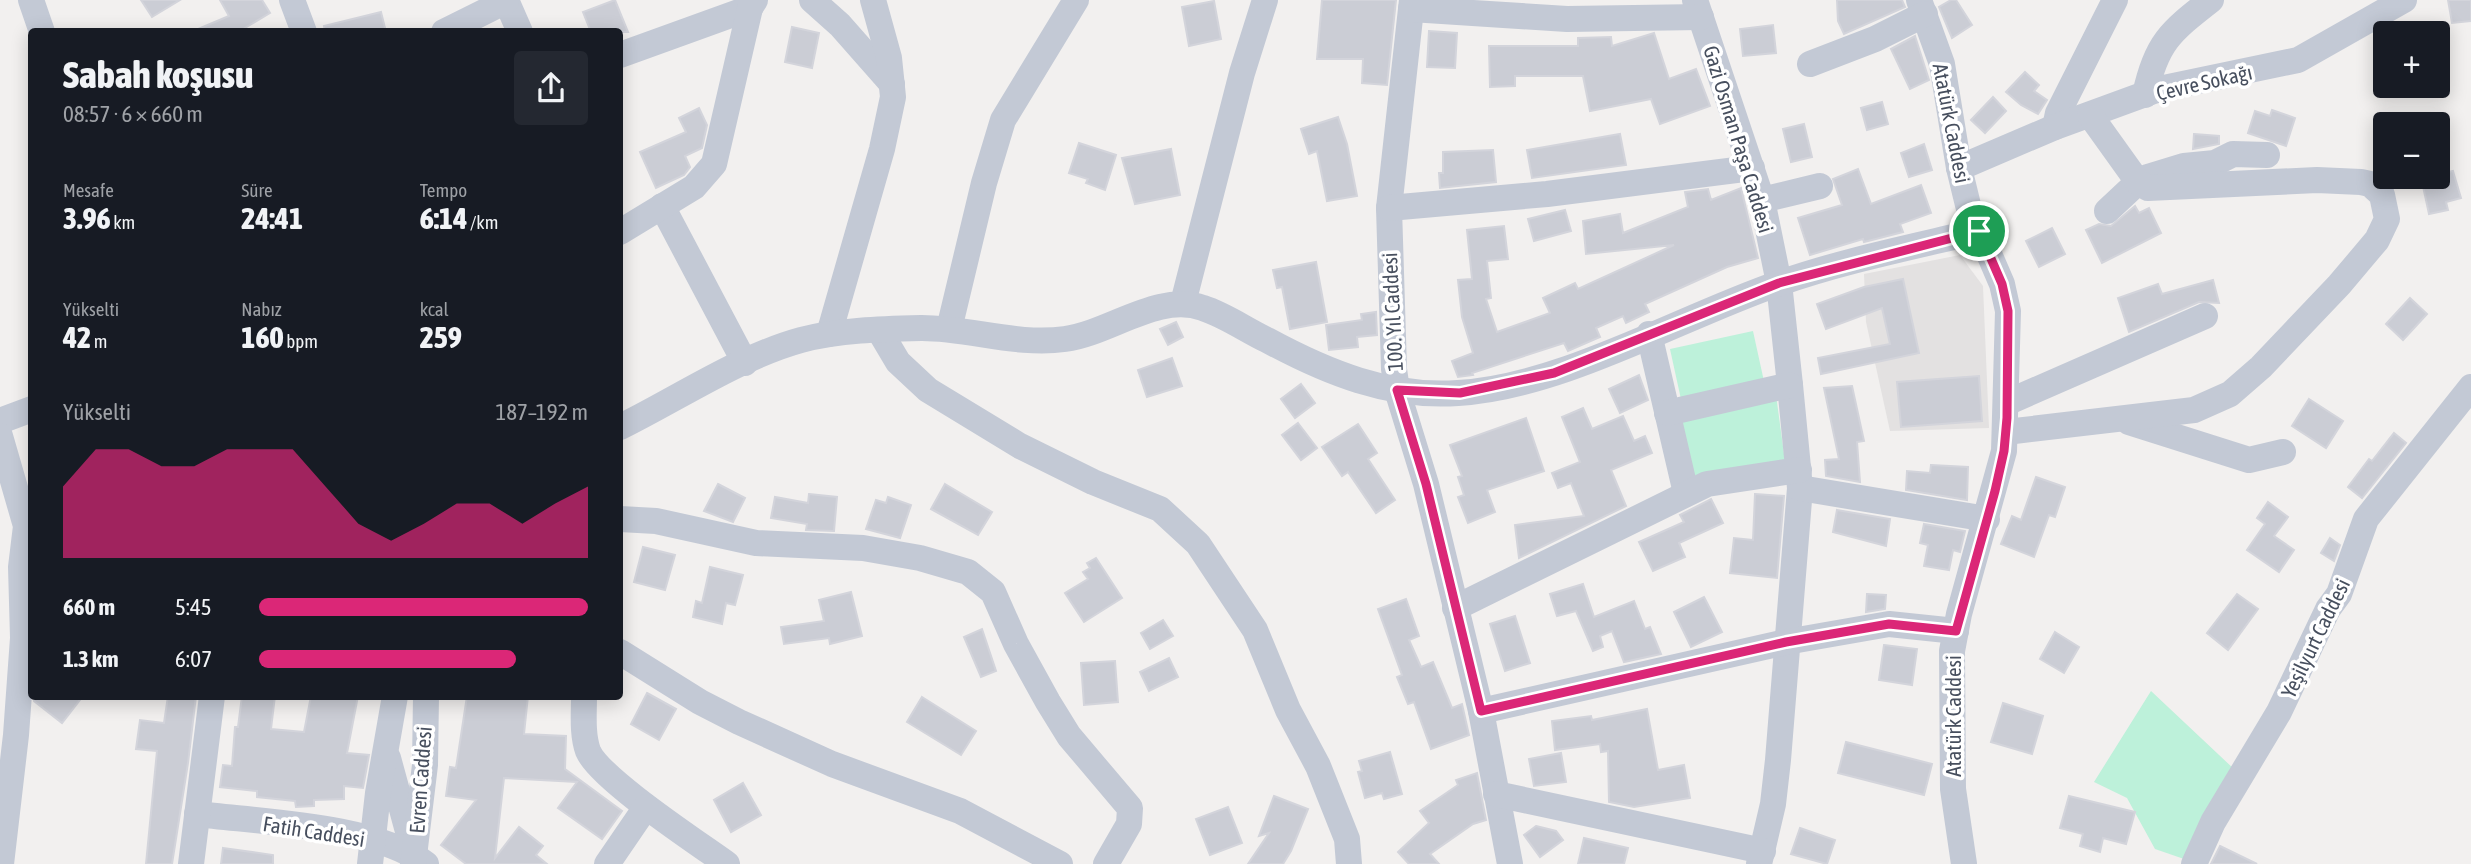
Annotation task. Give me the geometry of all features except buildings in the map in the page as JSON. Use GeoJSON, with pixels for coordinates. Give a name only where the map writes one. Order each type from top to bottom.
{"type":"FeatureCollection","features":[{"type":"Feature","properties":{"kind":"street"},"geometry":{"type":"LineString","coordinates":[[31,0],[41,28]]}},
{"type":"Feature","properties":{"kind":"street"},"geometry":{"type":"LineString","coordinates":[[292,0],[302,28]]}},
{"type":"Feature","properties":{"kind":"street"},"geometry":{"type":"LineString","coordinates":[[452,28],[506,0],[518,28]]}},
{"type":"Feature","properties":{"kind":"street"},"geometry":{"type":"LineString","coordinates":[[812,0],[840,25],[892,84]]}},
{"type":"Feature","properties":{"kind":"street"},"geometry":{"type":"LineString","coordinates":[[828,334],[891,114],[892,84],[873,0]]}},
{"type":"Feature","properties":{"kind":"street"},"geometry":{"type":"LineString","coordinates":[[949,329],[984,183],[1003,120],[1076,0]]}},
{"type":"Feature","properties":{"kind":"street"},"geometry":{"type":"LineString","coordinates":[[1184,303],[1242,74],[1265,0]]}},
{"type":"Feature","properties":{"kind":"street"},"geometry":{"type":"LineString","coordinates":[[2055,127],[2059,113],[2115,0]]}},
{"type":"Feature","properties":{"kind":"street"},"geometry":{"type":"LineString","coordinates":[[2145,95],[2151,65],[2163,43],[2211,0]]}},
{"type":"Feature","properties":{"kind":"street","name":"Çevre Sokağı"},"geometry":{"type":"LineString","coordinates":[[1959,168],[2055,127],[2179,83],[2298,60],[2403,0]]}},
{"type":"Feature","properties":{"kind":"street"},"geometry":{"type":"LineString","coordinates":[[623,54],[752,4]]}},
{"type":"Feature","properties":{"kind":"street"},"geometry":{"type":"LineString","coordinates":[[623,230],[694,187],[714,164],[752,4]]}},
{"type":"Feature","properties":{"kind":"street"},"geometry":{"type":"LineString","coordinates":[[1411,5],[1567,19],[1698,9]]}},
{"type":"Feature","properties":{"kind":"street","name":"100. Yıl Caddesi"},"geometry":{"type":"LineString","coordinates":[[1411,5],[1389,208],[1390,286],[1397,390],[1426,484],[1481,711],[1510,864]]}},
{"type":"Feature","properties":{"kind":"street"},"geometry":{"type":"LineString","coordinates":[[1810,64],[1875,39],[1922,7]]}},
{"type":"Feature","properties":{"kind":"street","name":"Atatürk Caddesi"},"geometry":{"type":"LineString","coordinates":[[1922,7],[1942,64],[1959,168],[1979,231],[2002,284],[2008,311],[2006,432],[1987,519],[1956,631],[1951,750],[1957,822],[1964,864]]}},
{"type":"Feature","properties":{"kind":"street","name":"Gazi Osman Paşa Caddesi"},"geometry":{"type":"LineString","coordinates":[[1698,9],[1762,200],[1779,283],[1800,479],[1777,771],[1761,858]]}},
{"type":"Feature","properties":{"kind":"street"},"geometry":{"type":"LineString","coordinates":[[2006,432],[2194,410],[2236,390],[2339,285],[2377,240],[2387,219],[2382,195],[2371,184],[2361,181],[2317,180],[2162,190],[2148,188],[2138,182],[2090,115]]}},
{"type":"Feature","properties":{"kind":"street"},"geometry":{"type":"LineString","coordinates":[[2107,211],[2138,182],[2184,166],[2215,163],[2233,155],[2267,155]]}},
{"type":"Feature","properties":{"kind":"street"},"geometry":{"type":"LineString","coordinates":[[1389,208],[1561,192],[1752,167]]}},
{"type":"Feature","properties":{"kind":"street"},"geometry":{"type":"LineString","coordinates":[[1762,200],[1820,186]]}},
{"type":"Feature","properties":{"kind":"street"},"geometry":{"type":"LineString","coordinates":[[662,206],[745,363]]}},
{"type":"Feature","properties":{"kind":"street"},"geometry":{"type":"LineString","coordinates":[[623,425],[772,350],[828,334],[949,329],[1059,340],[1093,334],[1149,311],[1184,303],[1204,308],[1331,371],[1397,390],[1440,394],[1484,390],[1554,373],[1779,283],[1979,231]]}},
{"type":"Feature","properties":{"kind":"street"},"geometry":{"type":"LineString","coordinates":[[2007,403],[2205,316]]}},
{"type":"Feature","properties":{"kind":"street"},"geometry":{"type":"LineString","coordinates":[[879,330],[898,362],[928,390],[1020,446],[1093,482],[1160,509],[1198,544],[1255,630],[1280,691],[1318,766],[1347,839],[1349,864]]}},
{"type":"Feature","properties":{"kind":"street"},"geometry":{"type":"LineString","coordinates":[[1649,334],[1686,493]]}},
{"type":"Feature","properties":{"kind":"street"},"geometry":{"type":"LineString","coordinates":[[1667,413],[1790,385]]}},
{"type":"Feature","properties":{"kind":"street","name":"Yeşilyurt Caddesi"},"geometry":{"type":"LineString","coordinates":[[2194,864],[2213,822],[2280,712],[2328,609],[2339,594],[2366,519],[2471,387]]}},
{"type":"Feature","properties":{"kind":"street"},"geometry":{"type":"LineString","coordinates":[[0,421],[28,410]]}},
{"type":"Feature","properties":{"kind":"street"},"geometry":{"type":"LineString","coordinates":[[2121,419],[2249,460],[2283,452]]}},
{"type":"Feature","properties":{"kind":"street"},"geometry":{"type":"LineString","coordinates":[[0,436],[24,511],[19,543],[23,638],[16,735],[1,864]]}},
{"type":"Feature","properties":{"kind":"street"},"geometry":{"type":"LineString","coordinates":[[1455,608],[1686,493],[1718,481],[1800,479],[1987,519]]}},
{"type":"Feature","properties":{"kind":"street"},"geometry":{"type":"LineString","coordinates":[[623,519],[656,521],[756,543],[863,548],[920,558],[968,572],[983,581],[993,592],[1016,645],[1069,736],[1130,808],[1129,824],[1106,864]]}},
{"type":"Feature","properties":{"kind":"street"},"geometry":{"type":"LineString","coordinates":[[1481,711],[1786,642],[1889,624],[1956,631]]}},
{"type":"Feature","properties":{"kind":"street"},"geometry":{"type":"LineString","coordinates":[[623,654],[738,722],[832,764],[960,811],[1060,864]]}},
{"type":"Feature","properties":{"kind":"street"},"geometry":{"type":"LineString","coordinates":[[191,864],[211,700]]}},
{"type":"Feature","properties":{"kind":"street","name":"Evren Caddesi"},"geometry":{"type":"LineString","coordinates":[[371,852],[394,700]]}},
{"type":"Feature","properties":{"kind":"street","name":"Evren Caddesi"},"geometry":{"type":"LineString","coordinates":[[418,861],[425,765],[426,700]]}},
{"type":"Feature","properties":{"kind":"street"},"geometry":{"type":"LineString","coordinates":[[584,700],[585,730],[590,754],[646,807],[727,864]]}},
{"type":"Feature","properties":{"kind":"street"},"geometry":{"type":"LineString","coordinates":[[386,746],[418,861]]}},
{"type":"Feature","properties":{"kind":"street"},"geometry":{"type":"LineString","coordinates":[[1496,794],[1761,858]]}},
{"type":"Feature","properties":{"kind":"street"},"geometry":{"type":"LineString","coordinates":[[607,864],[646,807]]}},
{"type":"Feature","properties":{"kind":"street","name":"Fatih Caddesi"},"geometry":{"type":"LineString","coordinates":[[197,814],[341,832],[371,852],[418,861]]}},
{"type":"Feature","properties":{"kind":"shaded area"},"geometry":{"type":"Polygon","coordinates":[[[1960,255],[1983,286],[1989,428],[1890,431],[1866,322],[1864,274],[1960,255]]]}},
{"type":"Feature","properties":{"kind":"green space"},"geometry":{"type":"Polygon","coordinates":[[[1753,331],[1765,386],[1682,404],[1670,349],[1753,331]]]}},
{"type":"Feature","properties":{"kind":"green space"},"geometry":{"type":"Polygon","coordinates":[[[1776,395],[1785,461],[1691,476],[1678,416],[1776,395]]]}},
{"type":"Feature","properties":{"kind":"green space"},"geometry":{"type":"Polygon","coordinates":[[[2151,691],[2235,770],[2184,859],[2155,849],[2127,798],[2094,782],[2151,691]]]}},
{"type":"Feature","properties":{"kind":"route"},"geometry":{"type":"LineString","coordinates":[[1979,231],[2002,284],[2008,311],[2007,418],[2004,451],[1995,491],[1956,631],[1889,624],[1786,642],[1660,673],[1481,711],[1426,484],[1397,390],[1460,393],[1554,373],[1779,283],[1979,231]]}}]}
